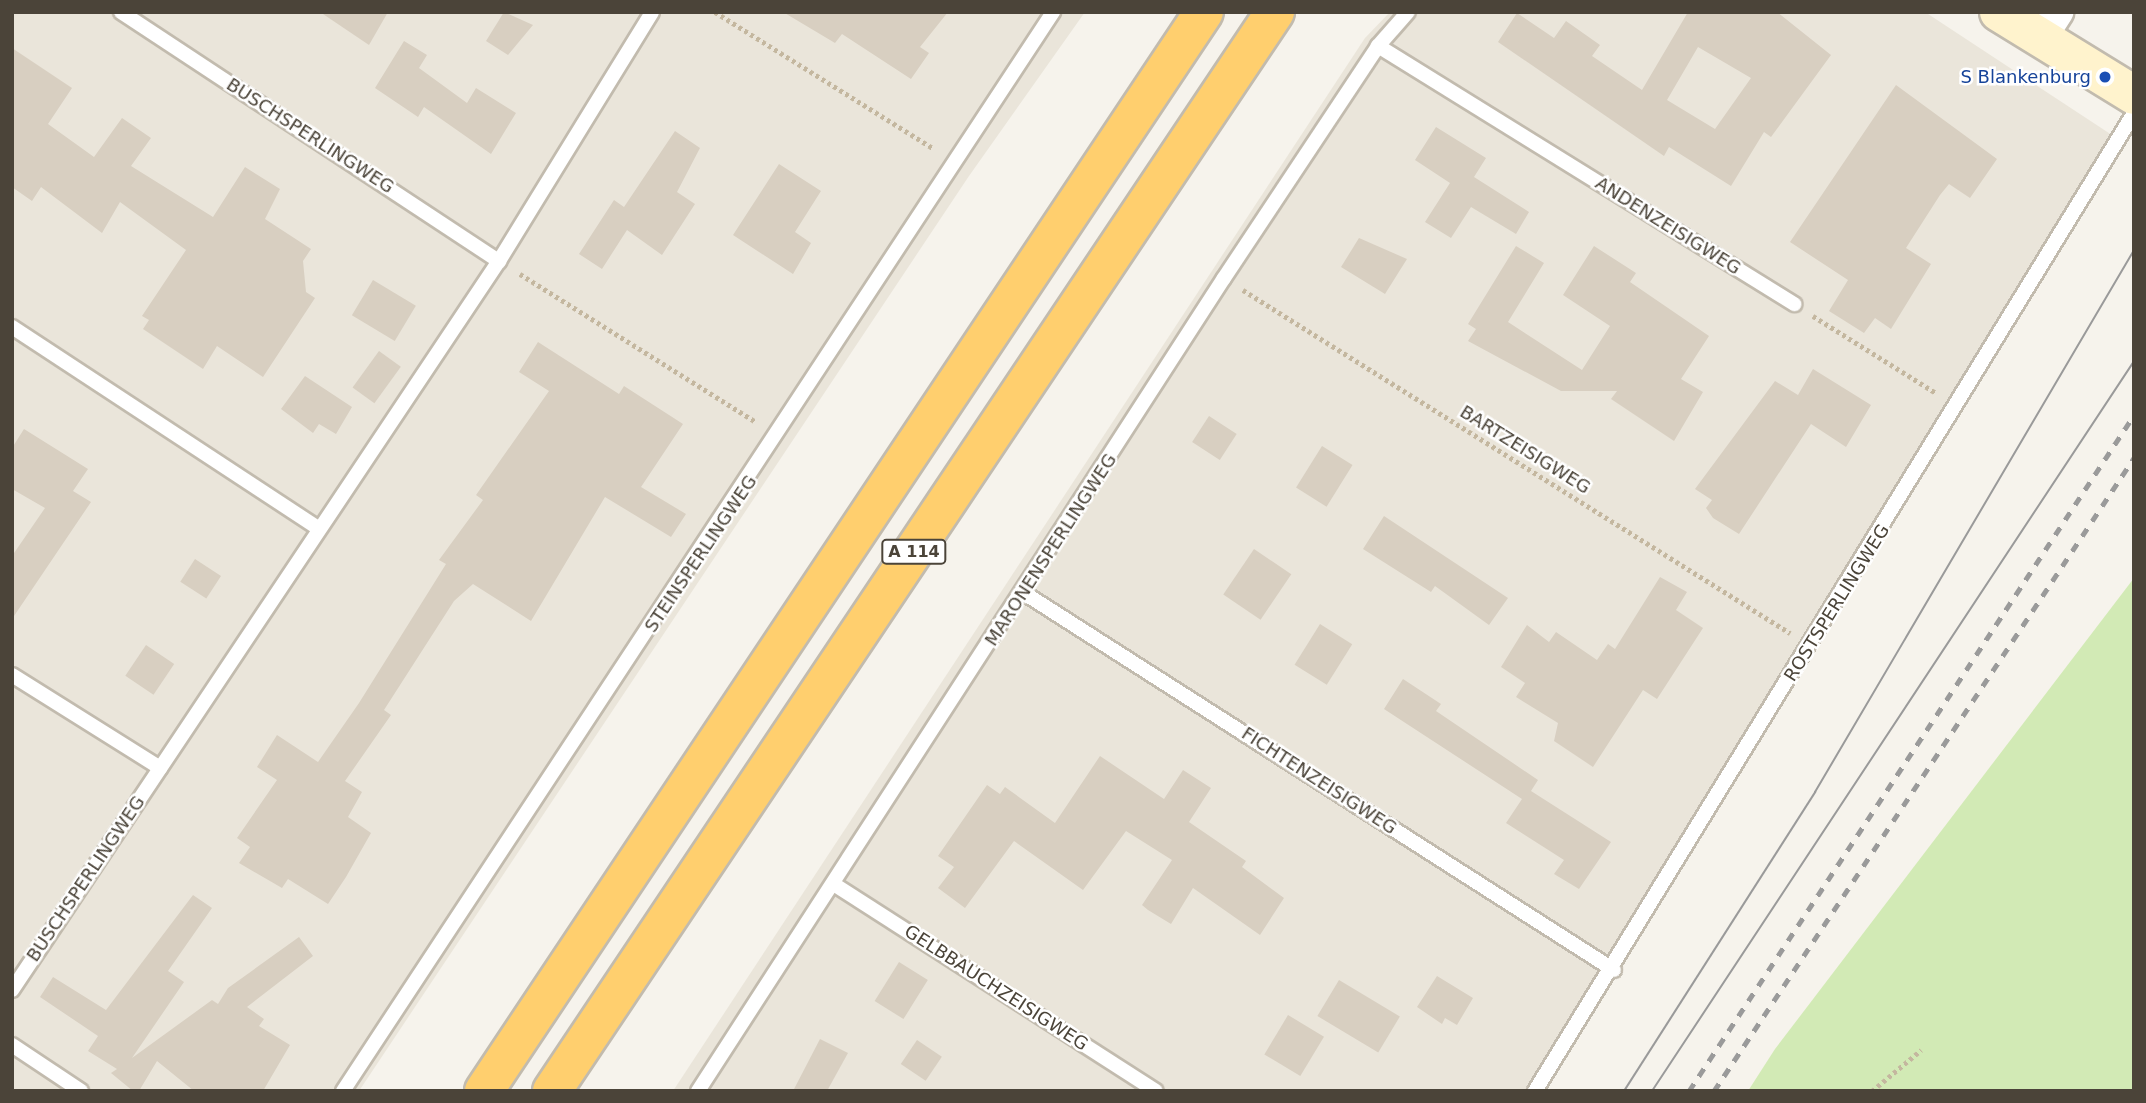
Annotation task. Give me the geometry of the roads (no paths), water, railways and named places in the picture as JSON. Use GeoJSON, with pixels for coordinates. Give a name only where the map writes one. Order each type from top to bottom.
{"type":"FeatureCollection","features":[{"type":"Feature","properties":{"kind":"highway","name":"A 114"},"geometry":{"type":"LineString","coordinates":[[484,1091],[1204,12]]}},
{"type":"Feature","properties":{"kind":"highway","name":"A 114"},"geometry":{"type":"LineString","coordinates":[[552,1091],[1275,12]]}},
{"type":"Feature","properties":{"kind":"main road"},"geometry":{"type":"LineString","coordinates":[[1999,12],[2050,24],[2134,95]]}},
{"type":"Feature","properties":{"kind":"lane","name":"BUSCHSPERLINGWEG"},"geometry":{"type":"LineString","coordinates":[[121,12],[499,261]]}},
{"type":"Feature","properties":{"kind":"lane","name":"BUSCHSPERLINGWEG"},"geometry":{"type":"LineString","coordinates":[[12,989],[499,261],[652,12]]}},
{"type":"Feature","properties":{"kind":"lane","name":"STEINSPERLINGWEG"},"geometry":{"type":"LineString","coordinates":[[343,1091],[779,437],[958,164],[1053,12]]}},
{"type":"Feature","properties":{"kind":"lane","name":"MARONENSPERLINGWEG"},"geometry":{"type":"LineString","coordinates":[[698,1091],[1024,593],[1224,278],[1378,46],[1408,12]]}},
{"type":"Feature","properties":{"kind":"lane","name":"ANDENZEISIGWEG"},"geometry":{"type":"LineString","coordinates":[[1378,46],[1794,303]]}},
{"type":"Feature","properties":{"kind":"lane","name":"ROSTSPERLINGWEG"},"geometry":{"type":"LineString","coordinates":[[1535,1091],[1614,970],[2134,113]]}},
{"type":"Feature","properties":{"kind":"lane"},"geometry":{"type":"LineString","coordinates":[[12,327],[319,529]]}},
{"type":"Feature","properties":{"kind":"lane","name":"FICHTENZEISIGWEG"},"geometry":{"type":"LineString","coordinates":[[1024,593],[1614,970]]}},
{"type":"Feature","properties":{"kind":"lane"},"geometry":{"type":"LineString","coordinates":[[12,675],[160,768]]}},
{"type":"Feature","properties":{"kind":"lane","name":"GELBBAUCHZEISIGWEG"},"geometry":{"type":"LineString","coordinates":[[835,885],[1156,1091]]}},
{"type":"Feature","properties":{"kind":"lane"},"geometry":{"type":"LineString","coordinates":[[12,1045],[81,1091]]}},
{"type":"Feature","properties":{"kind":"tram line"},"geometry":{"type":"LineString","coordinates":[[1624,1091],[1815,792],[2134,250]]}},
{"type":"Feature","properties":{"kind":"tram line"},"geometry":{"type":"LineString","coordinates":[[1652,1091],[2134,361]]}},
{"type":"Feature","properties":{"kind":"railway"},"geometry":{"type":"LineString","coordinates":[[1689,1091],[2134,415]]}},
{"type":"Feature","properties":{"kind":"railway"},"geometry":{"type":"LineString","coordinates":[[1714,1091],[2134,458]]}},
{"type":"Feature","properties":{"kind":"place","name":"S Blankenburg"},"geometry":{"type":"Point","coordinates":[2105,77]}}]}
